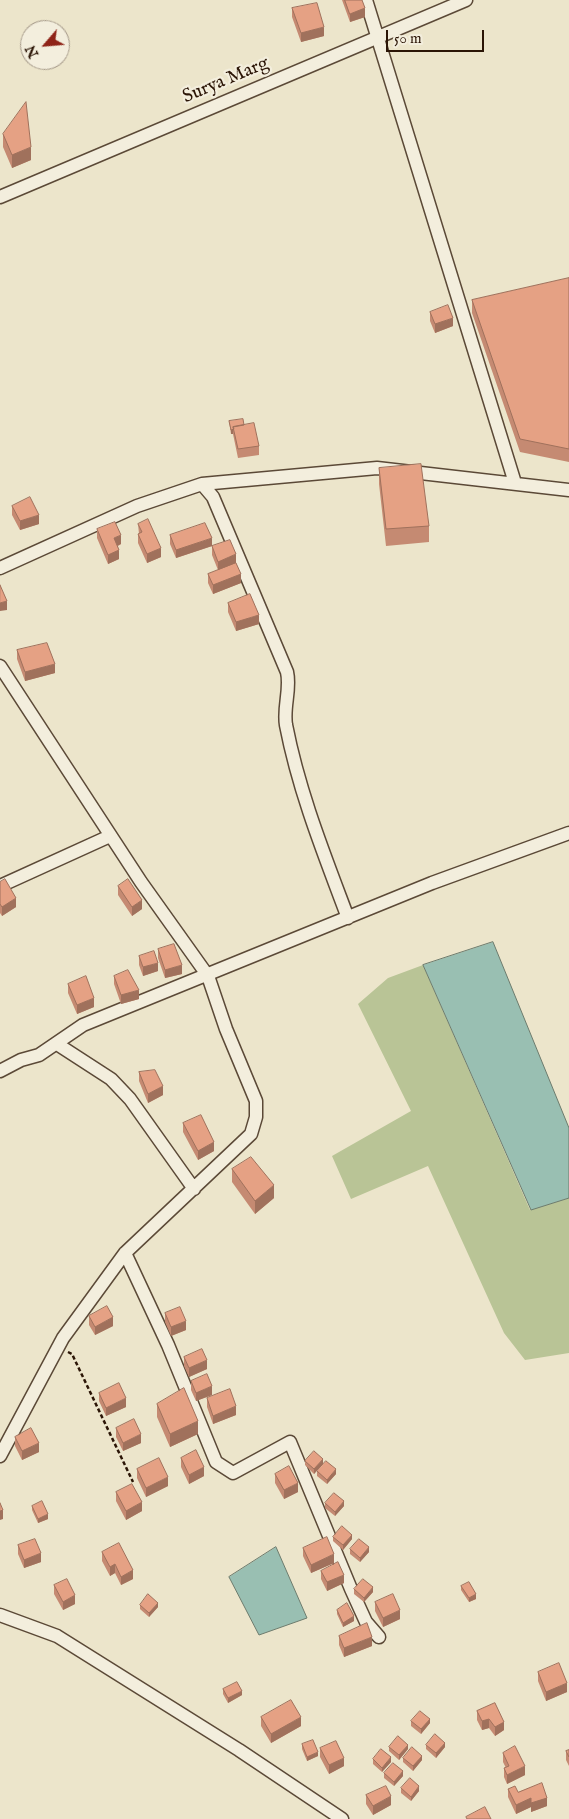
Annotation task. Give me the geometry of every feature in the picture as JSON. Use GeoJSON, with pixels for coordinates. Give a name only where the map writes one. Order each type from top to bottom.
{"type":"FeatureCollection","features":[{"type":"Feature","properties":{"kind":"street"},"geometry":{"type":"LineString","coordinates":[[366,0],[514,484]]}},
{"type":"Feature","properties":{"kind":"street","name":"Surya Marg"},"geometry":{"type":"LineString","coordinates":[[0,197],[466,0]]}},
{"type":"Feature","properties":{"kind":"street"},"geometry":{"type":"LineString","coordinates":[[0,568],[137,506],[202,484],[377,468],[569,490]]}},
{"type":"Feature","properties":{"kind":"street"},"geometry":{"type":"LineString","coordinates":[[202,484],[213,497],[288,672],[290,682],[286,697],[286,723],[306,806],[348,918]]}},
{"type":"Feature","properties":{"kind":"street"},"geometry":{"type":"LineString","coordinates":[[0,666],[110,836],[208,976],[226,1028],[256,1101],[256,1117],[251,1134],[125,1253],[59,1346],[0,1456]]}},
{"type":"Feature","properties":{"kind":"street"},"geometry":{"type":"LineString","coordinates":[[0,1072],[21,1060],[39,1055],[83,1025],[208,976],[432,883],[569,833]]}},
{"type":"Feature","properties":{"kind":"street"},"geometry":{"type":"LineString","coordinates":[[0,886],[110,836]]}},
{"type":"Feature","properties":{"kind":"street"},"geometry":{"type":"LineString","coordinates":[[57,1044],[110,1079],[130,1099],[194,1189]]}},
{"type":"Feature","properties":{"kind":"street"},"geometry":{"type":"LineString","coordinates":[[125,1253],[168,1345],[216,1462],[233,1472],[290,1442],[351,1589],[366,1622],[379,1638]]}},
{"type":"Feature","properties":{"kind":"street"},"geometry":{"type":"LineString","coordinates":[[0,1615],[57,1636],[239,1750],[342,1819]]}},
{"type":"Feature","properties":{"kind":"path"},"geometry":{"type":"LineString","coordinates":[[59,1346],[72,1354],[132,1482]]}},
{"type":"Feature","properties":{"kind":"green space"},"geometry":{"type":"Polygon","coordinates":[[[423,965],[530,1210],[569,1198],[569,1353],[525,1360],[504,1333],[428,1166],[351,1199],[332,1156],[411,1111],[358,1004],[388,978],[423,965]]]}},
{"type":"Feature","properties":{"kind":"water"},"geometry":{"type":"Polygon","coordinates":[[[493,942],[569,1128],[569,1198],[531,1210],[423,965],[493,942]]]}},
{"type":"Feature","properties":{"kind":"water"},"geometry":{"type":"Polygon","coordinates":[[[276,1547],[307,1618],[259,1635],[229,1577],[276,1547]]]}},
{"type":"Feature","properties":{"kind":"building"},"geometry":{"type":"Polygon","coordinates":[[[345,0],[362,0],[365,8],[350,14],[345,0]]]}},
{"type":"Feature","properties":{"kind":"building"},"geometry":{"type":"Polygon","coordinates":[[[317,3],[324,27],[301,33],[292,8],[317,3]]]}},
{"type":"Feature","properties":{"kind":"building"},"geometry":{"type":"Polygon","coordinates":[[[26,102],[31,147],[12,155],[3,134],[26,102]]]}},
{"type":"Feature","properties":{"kind":"building"},"geometry":{"type":"Polygon","coordinates":[[[569,278],[569,449],[520,439],[472,300],[569,278]]]}},
{"type":"Feature","properties":{"kind":"building"},"geometry":{"type":"Polygon","coordinates":[[[448,305],[453,318],[435,324],[430,312],[448,305]]]}},
{"type":"Feature","properties":{"kind":"building"},"geometry":{"type":"Polygon","coordinates":[[[243,419],[244,425],[233,427],[234,429],[231,430],[229,421],[243,419]]]}},
{"type":"Feature","properties":{"kind":"building"},"geometry":{"type":"Polygon","coordinates":[[[254,423],[259,446],[238,449],[233,427],[254,423]]]}},
{"type":"Feature","properties":{"kind":"building"},"geometry":{"type":"Polygon","coordinates":[[[421,464],[429,526],[386,529],[379,468],[421,464]]]}},
{"type":"Feature","properties":{"kind":"building"},"geometry":{"type":"Polygon","coordinates":[[[30,497],[39,515],[20,521],[12,506],[30,497]]]}},
{"type":"Feature","properties":{"kind":"building"},"geometry":{"type":"Polygon","coordinates":[[[148,519],[161,548],[147,554],[138,534],[142,532],[138,524],[148,519]]]}},
{"type":"Feature","properties":{"kind":"building"},"geometry":{"type":"Polygon","coordinates":[[[115,522],[121,535],[114,538],[119,550],[108,555],[97,529],[115,522]]]}},
{"type":"Feature","properties":{"kind":"building"},"geometry":{"type":"Polygon","coordinates":[[[205,523],[212,538],[176,550],[170,535],[205,523]]]}},
{"type":"Feature","properties":{"kind":"building"},"geometry":{"type":"Polygon","coordinates":[[[230,540],[236,554],[218,562],[212,546],[230,540]]]}},
{"type":"Feature","properties":{"kind":"building"},"geometry":{"type":"Polygon","coordinates":[[[236,563],[241,574],[213,585],[208,574],[236,563]]]}},
{"type":"Feature","properties":{"kind":"building"},"geometry":{"type":"Polygon","coordinates":[[[0,585],[7,601],[0,603],[0,585]]]}},
{"type":"Feature","properties":{"kind":"building"},"geometry":{"type":"Polygon","coordinates":[[[250,594],[259,615],[236,622],[228,603],[250,594]]]}},
{"type":"Feature","properties":{"kind":"building"},"geometry":{"type":"Polygon","coordinates":[[[47,643],[55,664],[25,672],[17,650],[47,643]]]}},
{"type":"Feature","properties":{"kind":"building"},"geometry":{"type":"Polygon","coordinates":[[[5,879],[16,898],[2,907],[0,904],[0,882],[5,879]]]}},
{"type":"Feature","properties":{"kind":"building"},"geometry":{"type":"Polygon","coordinates":[[[128,879],[142,900],[132,907],[118,886],[128,879]]]}},
{"type":"Feature","properties":{"kind":"building"},"geometry":{"type":"Polygon","coordinates":[[[174,944],[182,965],[165,970],[158,949],[174,944]]]}},
{"type":"Feature","properties":{"kind":"building"},"geometry":{"type":"Polygon","coordinates":[[[154,951],[158,963],[143,967],[139,956],[154,951]]]}},
{"type":"Feature","properties":{"kind":"building"},"geometry":{"type":"Polygon","coordinates":[[[128,970],[139,990],[121,995],[114,976],[128,970]]]}},
{"type":"Feature","properties":{"kind":"building"},"geometry":{"type":"Polygon","coordinates":[[[86,976],[94,998],[77,1005],[68,984],[86,976]]]}},
{"type":"Feature","properties":{"kind":"building"},"geometry":{"type":"Polygon","coordinates":[[[155,1070],[163,1086],[148,1094],[139,1072],[155,1070]]]}},
{"type":"Feature","properties":{"kind":"building"},"geometry":{"type":"Polygon","coordinates":[[[201,1115],[214,1142],[198,1151],[183,1123],[201,1115]]]}},
{"type":"Feature","properties":{"kind":"building"},"geometry":{"type":"Polygon","coordinates":[[[251,1157],[274,1185],[255,1201],[232,1169],[251,1157]]]}},
{"type":"Feature","properties":{"kind":"building"},"geometry":{"type":"Polygon","coordinates":[[[107,1306],[113,1317],[95,1327],[89,1316],[107,1306]]]}},
{"type":"Feature","properties":{"kind":"building"},"geometry":{"type":"Polygon","coordinates":[[[180,1307],[186,1321],[171,1327],[165,1313],[180,1307]]]}},
{"type":"Feature","properties":{"kind":"building"},"geometry":{"type":"Polygon","coordinates":[[[202,1349],[207,1360],[189,1368],[184,1357],[202,1349]]]}},
{"type":"Feature","properties":{"kind":"building"},"geometry":{"type":"Polygon","coordinates":[[[207,1374],[212,1386],[196,1393],[191,1381],[207,1374]]]}},
{"type":"Feature","properties":{"kind":"building"},"geometry":{"type":"Polygon","coordinates":[[[119,1383],[126,1398],[106,1408],[99,1393],[119,1383]]]}},
{"type":"Feature","properties":{"kind":"building"},"geometry":{"type":"Polygon","coordinates":[[[184,1388],[198,1421],[170,1434],[157,1404],[184,1388]]]}},
{"type":"Feature","properties":{"kind":"building"},"geometry":{"type":"Polygon","coordinates":[[[230,1389],[236,1406],[213,1416],[207,1398],[230,1389]]]}},
{"type":"Feature","properties":{"kind":"building"},"geometry":{"type":"Polygon","coordinates":[[[134,1419],[141,1434],[123,1443],[116,1428],[134,1419]]]}},
{"type":"Feature","properties":{"kind":"building"},"geometry":{"type":"Polygon","coordinates":[[[31,1428],[39,1443],[22,1451],[15,1437],[31,1428]]]}},
{"type":"Feature","properties":{"kind":"building"},"geometry":{"type":"Polygon","coordinates":[[[196,1450],[204,1467],[189,1475],[181,1458],[196,1450]]]}},
{"type":"Feature","properties":{"kind":"building"},"geometry":{"type":"Polygon","coordinates":[[[314,1451],[323,1459],[314,1469],[305,1461],[314,1451]]]}},
{"type":"Feature","properties":{"kind":"building"},"geometry":{"type":"Polygon","coordinates":[[[159,1458],[168,1477],[146,1488],[137,1469],[159,1458]]]}},
{"type":"Feature","properties":{"kind":"building"},"geometry":{"type":"Polygon","coordinates":[[[326,1461],[336,1469],[327,1480],[317,1471],[326,1461]]]}},
{"type":"Feature","properties":{"kind":"building"},"geometry":{"type":"Polygon","coordinates":[[[289,1466],[298,1483],[284,1490],[275,1474],[289,1466]]]}},
{"type":"Feature","properties":{"kind":"building"},"geometry":{"type":"Polygon","coordinates":[[[132,1484],[142,1502],[126,1511],[116,1492],[132,1484]]]}},
{"type":"Feature","properties":{"kind":"building"},"geometry":{"type":"Polygon","coordinates":[[[334,1493],[344,1501],[335,1512],[325,1503],[334,1493]]]}},
{"type":"Feature","properties":{"kind":"building"},"geometry":{"type":"Polygon","coordinates":[[[42,1501],[48,1514],[38,1519],[32,1506],[42,1501]]]}},
{"type":"Feature","properties":{"kind":"building"},"geometry":{"type":"Polygon","coordinates":[[[342,1526],[352,1535],[343,1545],[333,1537],[342,1526]]]}},
{"type":"Feature","properties":{"kind":"building"},"geometry":{"type":"Polygon","coordinates":[[[327,1537],[334,1554],[311,1565],[303,1548],[327,1537]]]}},
{"type":"Feature","properties":{"kind":"building"},"geometry":{"type":"Polygon","coordinates":[[[35,1539],[41,1553],[24,1560],[18,1545],[35,1539]]]}},
{"type":"Feature","properties":{"kind":"building"},"geometry":{"type":"Polygon","coordinates":[[[359,1539],[369,1547],[360,1558],[350,1549],[359,1539]]]}},
{"type":"Feature","properties":{"kind":"building"},"geometry":{"type":"Polygon","coordinates":[[[119,1543],[133,1570],[121,1577],[115,1564],[110,1567],[102,1552],[119,1543]]]}},
{"type":"Feature","properties":{"kind":"building"},"geometry":{"type":"Polygon","coordinates":[[[338,1562],[344,1575],[327,1582],[321,1571],[338,1562]]]}},
{"type":"Feature","properties":{"kind":"building"},"geometry":{"type":"Polygon","coordinates":[[[67,1579],[75,1595],[63,1602],[54,1585],[67,1579]]]}},
{"type":"Feature","properties":{"kind":"building"},"geometry":{"type":"Polygon","coordinates":[[[363,1579],[373,1587],[364,1598],[354,1589],[363,1579]]]}},
{"type":"Feature","properties":{"kind":"building"},"geometry":{"type":"Polygon","coordinates":[[[469,1582],[476,1594],[469,1598],[461,1586],[469,1582]]]}},
{"type":"Feature","properties":{"kind":"building"},"geometry":{"type":"Polygon","coordinates":[[[148,1594],[158,1603],[149,1613],[140,1605],[148,1594]]]}},
{"type":"Feature","properties":{"kind":"building"},"geometry":{"type":"Polygon","coordinates":[[[393,1594],[400,1610],[383,1618],[375,1602],[393,1594]]]}},
{"type":"Feature","properties":{"kind":"building"},"geometry":{"type":"Polygon","coordinates":[[[347,1603],[354,1616],[343,1623],[337,1610],[347,1603]]]}},
{"type":"Feature","properties":{"kind":"building"},"geometry":{"type":"Polygon","coordinates":[[[367,1623],[372,1637],[344,1648],[339,1636],[367,1623]]]}},
{"type":"Feature","properties":{"kind":"building"},"geometry":{"type":"Polygon","coordinates":[[[559,1663],[567,1683],[546,1692],[538,1672],[559,1663]]]}},
{"type":"Feature","properties":{"kind":"building"},"geometry":{"type":"Polygon","coordinates":[[[237,1682],[242,1691],[228,1698],[223,1689],[237,1682]]]}},
{"type":"Feature","properties":{"kind":"building"},"geometry":{"type":"Polygon","coordinates":[[[291,1700],[301,1717],[271,1734],[261,1717],[291,1700]]]}},
{"type":"Feature","properties":{"kind":"building"},"geometry":{"type":"Polygon","coordinates":[[[495,1703],[504,1722],[495,1727],[489,1719],[482,1721],[477,1711],[495,1703]]]}},
{"type":"Feature","properties":{"kind":"building"},"geometry":{"type":"Polygon","coordinates":[[[420,1711],[430,1719],[421,1729],[411,1721],[420,1711]]]}},
{"type":"Feature","properties":{"kind":"building"},"geometry":{"type":"Polygon","coordinates":[[[435,1734],[445,1743],[436,1753],[426,1745],[435,1734]]]}},
{"type":"Feature","properties":{"kind":"building"},"geometry":{"type":"Polygon","coordinates":[[[398,1736],[408,1745],[399,1755],[389,1747],[398,1736]]]}},
{"type":"Feature","properties":{"kind":"building"},"geometry":{"type":"Polygon","coordinates":[[[313,1740],[318,1752],[307,1757],[302,1744],[313,1740]]]}},
{"type":"Feature","properties":{"kind":"building"},"geometry":{"type":"Polygon","coordinates":[[[336,1741],[344,1758],[329,1765],[320,1748],[336,1741]]]}},
{"type":"Feature","properties":{"kind":"building"},"geometry":{"type":"Polygon","coordinates":[[[515,1746],[525,1766],[507,1775],[504,1768],[509,1766],[503,1753],[515,1746]]]}},
{"type":"Feature","properties":{"kind":"building"},"geometry":{"type":"Polygon","coordinates":[[[412,1747],[422,1756],[413,1766],[403,1758],[412,1747]]]}},
{"type":"Feature","properties":{"kind":"building"},"geometry":{"type":"Polygon","coordinates":[[[381,1749],[391,1757],[382,1768],[373,1759],[381,1749]]]}},
{"type":"Feature","properties":{"kind":"building"},"geometry":{"type":"Polygon","coordinates":[[[393,1763],[403,1771],[394,1782],[384,1773],[393,1763]]]}},
{"type":"Feature","properties":{"kind":"building"},"geometry":{"type":"Polygon","coordinates":[[[410,1778],[419,1786],[411,1797],[401,1788],[410,1778]]]}},
{"type":"Feature","properties":{"kind":"building"},"geometry":{"type":"Polygon","coordinates":[[[542,1783],[547,1798],[531,1803],[531,1798],[516,1805],[508,1789],[515,1786],[518,1792],[542,1783]]]}},
{"type":"Feature","properties":{"kind":"building"},"geometry":{"type":"Polygon","coordinates":[[[386,1786],[391,1796],[373,1806],[366,1795],[386,1786]]]}},
{"type":"Feature","properties":{"kind":"building"},"geometry":{"type":"Polygon","coordinates":[[[485,1807],[491,1819],[467,1819],[466,1817],[485,1807]]]}}]}
